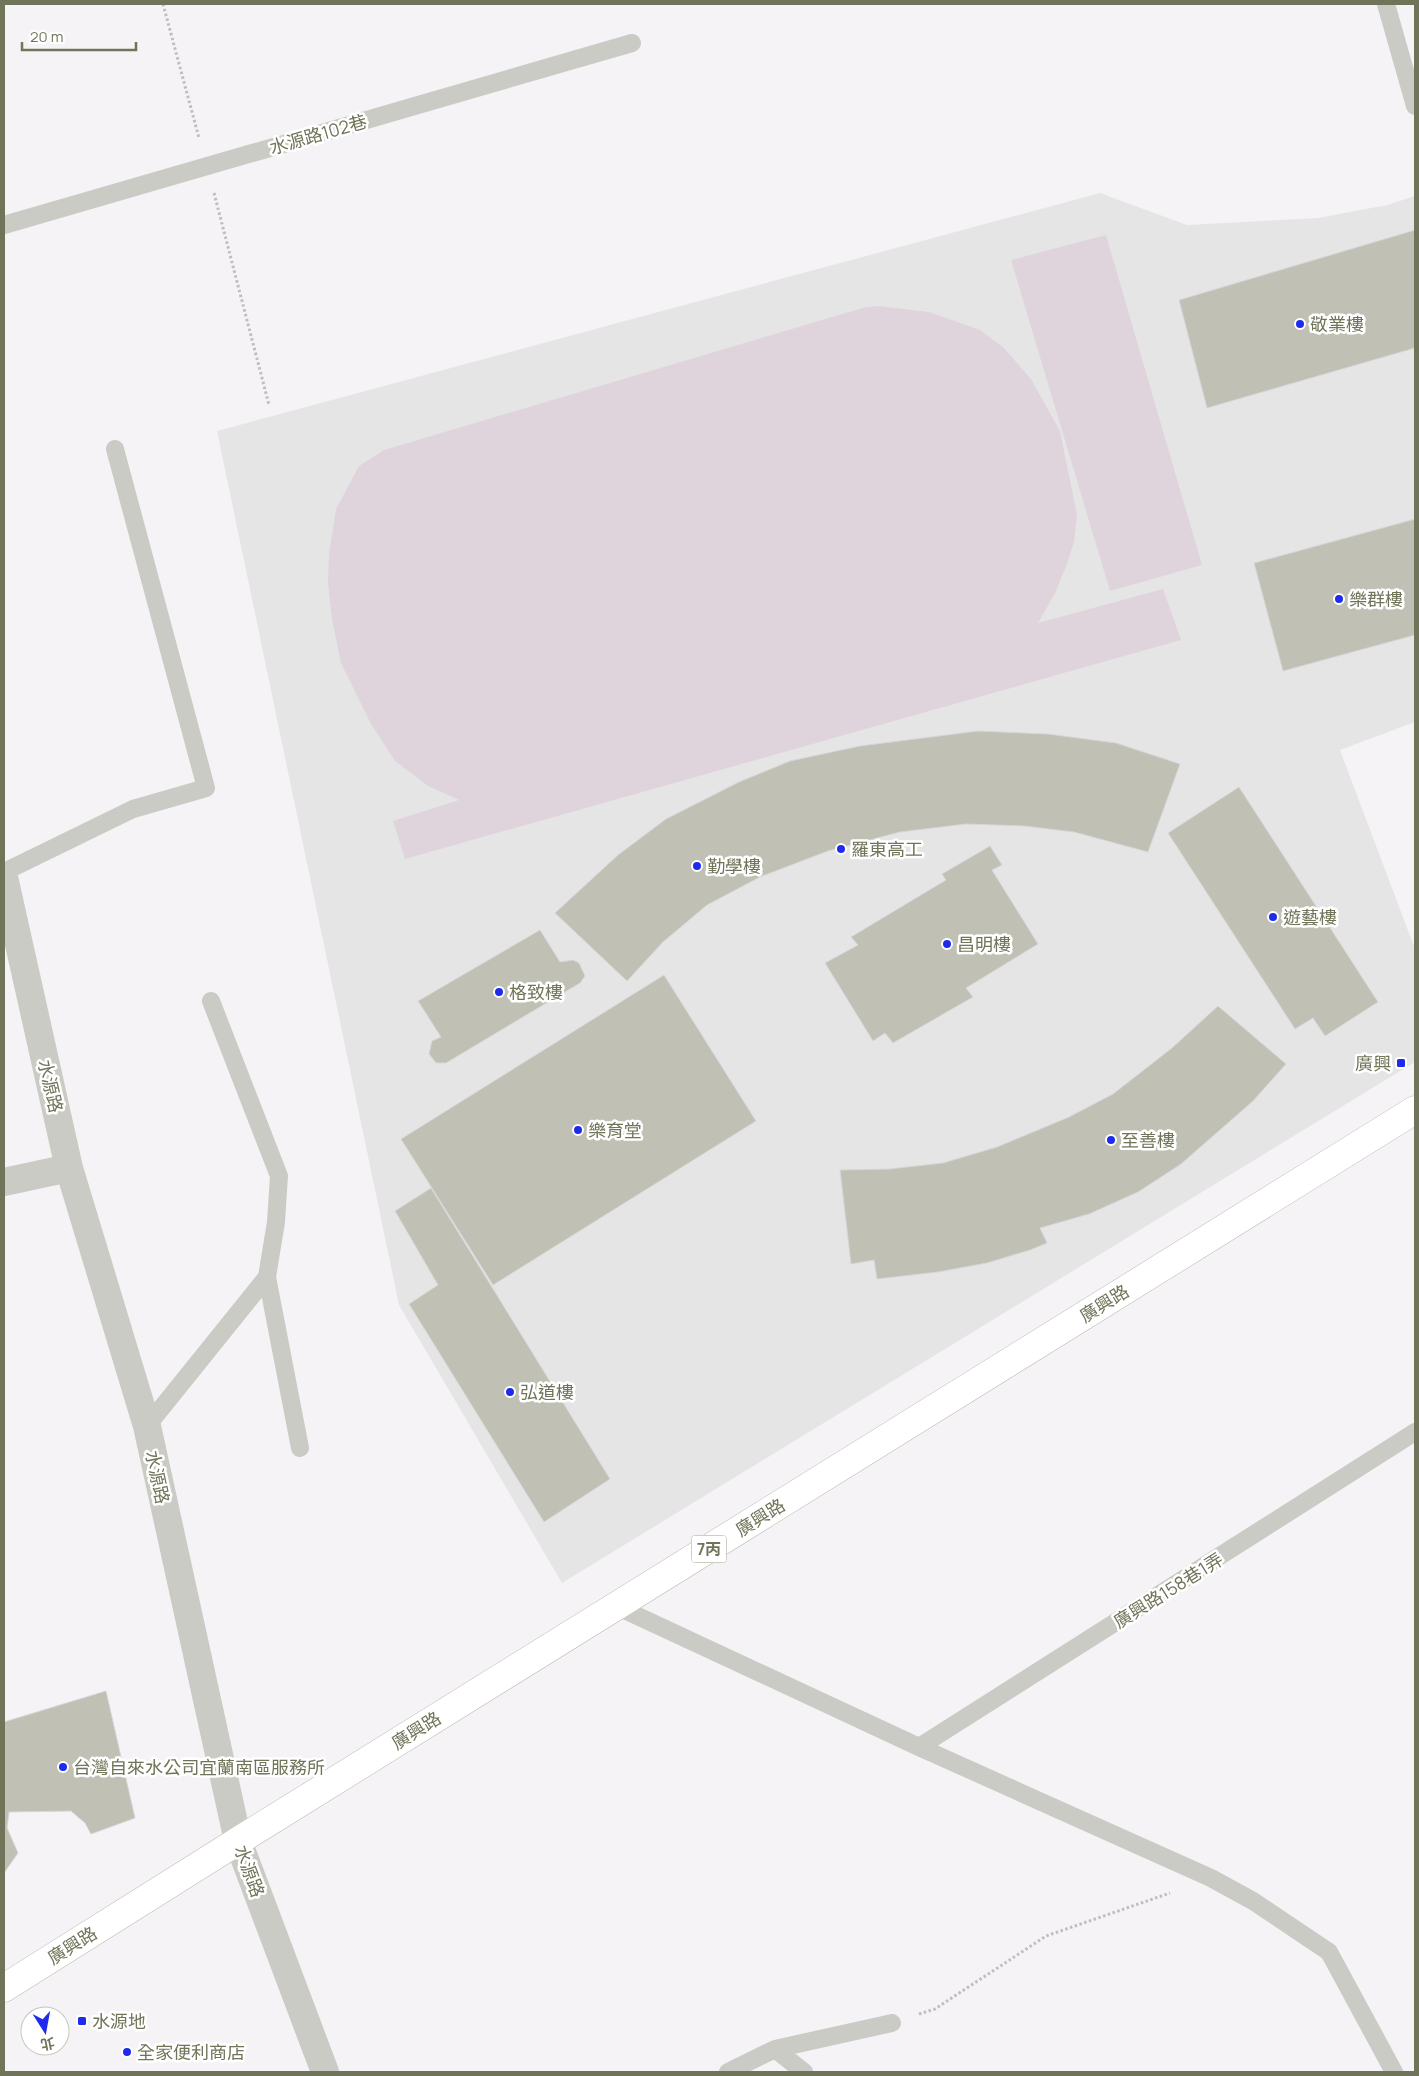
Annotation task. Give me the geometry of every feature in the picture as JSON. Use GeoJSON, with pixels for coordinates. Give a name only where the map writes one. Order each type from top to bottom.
{"type":"FeatureCollection","features":[{"type":"Feature","properties":{"kind":"main road","name":"廣興路"},"geometry":{"type":"LineString","coordinates":[[4,1988],[238,1840],[1415,1110]]}},
{"type":"Feature","properties":{"kind":"street","name":"水源路"},"geometry":{"type":"LineString","coordinates":[[4,877],[69,1168],[147,1426],[238,1840],[325,2072]]}},
{"type":"Feature","properties":{"kind":"street"},"geometry":{"type":"LineString","coordinates":[[4,1182],[69,1168]]}},
{"type":"Feature","properties":{"kind":"lane"},"geometry":{"type":"LineString","coordinates":[[1386,4],[1415,106]]}},
{"type":"Feature","properties":{"kind":"lane","name":"水源路102巷"},"geometry":{"type":"LineString","coordinates":[[4,225],[632,43]]}},
{"type":"Feature","properties":{"kind":"lane"},"geometry":{"type":"LineString","coordinates":[[4,872],[133,809],[206,788],[115,449]]}},
{"type":"Feature","properties":{"kind":"lane"},"geometry":{"type":"LineString","coordinates":[[211,1001],[278,1176],[276,1222],[267,1277],[300,1448]]}},
{"type":"Feature","properties":{"kind":"lane"},"geometry":{"type":"LineString","coordinates":[[147,1426],[267,1277]]}},
{"type":"Feature","properties":{"kind":"lane","name":"廣興路158巷1弄"},"geometry":{"type":"LineString","coordinates":[[919,1747],[1415,1432]]}},
{"type":"Feature","properties":{"kind":"lane"},"geometry":{"type":"LineString","coordinates":[[616,1606],[919,1747],[1211,1878],[1253,1901],[1329,1952],[1394,2072]]}},
{"type":"Feature","properties":{"kind":"lane"},"geometry":{"type":"LineString","coordinates":[[728,2072],[775,2049],[892,2023]]}},
{"type":"Feature","properties":{"kind":"lane"},"geometry":{"type":"LineString","coordinates":[[775,2049],[804,2072]]}},
{"type":"Feature","properties":{"kind":"path"},"geometry":{"type":"LineString","coordinates":[[163,4],[207,166],[268,405]]}},
{"type":"Feature","properties":{"kind":"path"},"geometry":{"type":"LineString","coordinates":[[892,2023],[935,2009],[1046,1936],[1211,1878]]}},
{"type":"Feature","properties":{"kind":"shaded area","name":"羅東高工"},"geometry":{"type":"Polygon","coordinates":[[[1100,193],[1187,225],[1318,218],[1387,205],[1415,196],[1415,722],[1340,750],[1415,949],[1415,1062],[562,1583],[399,1305],[217,431],[1100,193]]]}},
{"type":"Feature","properties":{"kind":"shaded area"},"geometry":{"type":"Polygon","coordinates":[[[1106,235],[1202,565],[1110,591],[1011,260],[1106,235]]]}},
{"type":"Feature","properties":{"kind":"shaded area"},"geometry":{"type":"Polygon","coordinates":[[[878,306],[929,312],[980,330],[1004,348],[1031,379],[1060,431],[1077,515],[1074,542],[1054,595],[1038,623],[1163,589],[1181,640],[405,859],[393,821],[459,800],[428,786],[395,761],[371,724],[341,663],[332,619],[328,583],[329,554],[336,509],[359,466],[384,450],[866,307],[878,306]]]}},
{"type":"Feature","properties":{"kind":"building","name":"敬業樓"},"geometry":{"type":"Polygon","coordinates":[[[1415,230],[1415,348],[1207,408],[1179,300],[1415,230]]]}},
{"type":"Feature","properties":{"kind":"building","name":"樂群樓"},"geometry":{"type":"Polygon","coordinates":[[[1415,519],[1415,635],[1283,671],[1254,563],[1415,519]]]}},
{"type":"Feature","properties":{"kind":"building","name":"勤學樓"},"geometry":{"type":"Polygon","coordinates":[[[978,731],[1048,734],[1116,743],[1180,764],[1148,852],[1074,832],[1024,826],[966,824],[900,832],[828,851],[760,877],[707,905],[663,942],[627,981],[555,913],[618,855],[666,819],[739,782],[790,761],[860,746],[978,731]]]}},
{"type":"Feature","properties":{"kind":"building","name":"遊藝樓"},"geometry":{"type":"Polygon","coordinates":[[[1239,787],[1378,1002],[1325,1036],[1313,1018],[1295,1029],[1168,833],[1239,787]]]}},
{"type":"Feature","properties":{"kind":"building","name":"昌明樓"},"geometry":{"type":"Polygon","coordinates":[[[990,846],[1002,865],[992,870],[1038,944],[966,988],[973,997],[893,1043],[885,1033],[873,1041],[825,963],[858,945],[851,937],[946,880],[942,874],[990,846]]]}},
{"type":"Feature","properties":{"kind":"building","name":"格致樓"},"geometry":{"type":"Polygon","coordinates":[[[540,930],[560,962],[573,960],[579,963],[585,976],[580,983],[446,1063],[436,1063],[429,1054],[432,1041],[441,1037],[418,1001],[540,930]]]}},
{"type":"Feature","properties":{"kind":"building","name":"樂育堂"},"geometry":{"type":"Polygon","coordinates":[[[664,975],[756,1121],[493,1285],[401,1139],[664,975]]]}},
{"type":"Feature","properties":{"kind":"building","name":"至善樓"},"geometry":{"type":"Polygon","coordinates":[[[1218,1006],[1286,1064],[1253,1101],[1181,1164],[1138,1192],[1089,1214],[1040,1228],[1047,1243],[1030,1250],[987,1263],[938,1272],[877,1279],[874,1260],[851,1264],[840,1170],[889,1169],[943,1163],[997,1147],[1069,1117],[1113,1094],[1172,1048],[1218,1006]]]}},
{"type":"Feature","properties":{"kind":"building","name":"弘道樓"},"geometry":{"type":"Polygon","coordinates":[[[431,1188],[610,1479],[544,1522],[409,1304],[438,1285],[395,1211],[431,1188]]]}},
{"type":"Feature","properties":{"kind":"building","name":"台灣自來水公司宜蘭南區服務所"},"geometry":{"type":"Polygon","coordinates":[[[106,1691],[135,1818],[91,1834],[85,1823],[71,1811],[9,1812],[7,1828],[18,1853],[4,1873],[4,1722],[106,1691]]]}},
{"type":"Feature","properties":{"kind":"place","name":"敬業樓"},"geometry":{"type":"Point","coordinates":[1300,324]}},
{"type":"Feature","properties":{"kind":"place","name":"樂群樓"},"geometry":{"type":"Point","coordinates":[1339,599]}},
{"type":"Feature","properties":{"kind":"place","name":"羅東高工"},"geometry":{"type":"Point","coordinates":[841,849]}},
{"type":"Feature","properties":{"kind":"place","name":"勤學樓"},"geometry":{"type":"Point","coordinates":[697,866]}},
{"type":"Feature","properties":{"kind":"place","name":"遊藝樓"},"geometry":{"type":"Point","coordinates":[1273,917]}},
{"type":"Feature","properties":{"kind":"place","name":"昌明樓"},"geometry":{"type":"Point","coordinates":[947,944]}},
{"type":"Feature","properties":{"kind":"place","name":"格致樓"},"geometry":{"type":"Point","coordinates":[499,992]}},
{"type":"Feature","properties":{"kind":"place","name":"廣興"},"geometry":{"type":"Point","coordinates":[1401,1063]}},
{"type":"Feature","properties":{"kind":"place","name":"樂育堂"},"geometry":{"type":"Point","coordinates":[578,1130]}},
{"type":"Feature","properties":{"kind":"place","name":"至善樓"},"geometry":{"type":"Point","coordinates":[1111,1140]}},
{"type":"Feature","properties":{"kind":"place","name":"弘道樓"},"geometry":{"type":"Point","coordinates":[510,1392]}},
{"type":"Feature","properties":{"kind":"place","name":"台灣自來水公司宜蘭南區服務所"},"geometry":{"type":"Point","coordinates":[63,1767]}},
{"type":"Feature","properties":{"kind":"place","name":"水源地"},"geometry":{"type":"Point","coordinates":[82,2021]}},
{"type":"Feature","properties":{"kind":"place","name":"全家便利商店"},"geometry":{"type":"Point","coordinates":[127,2052]}}]}
